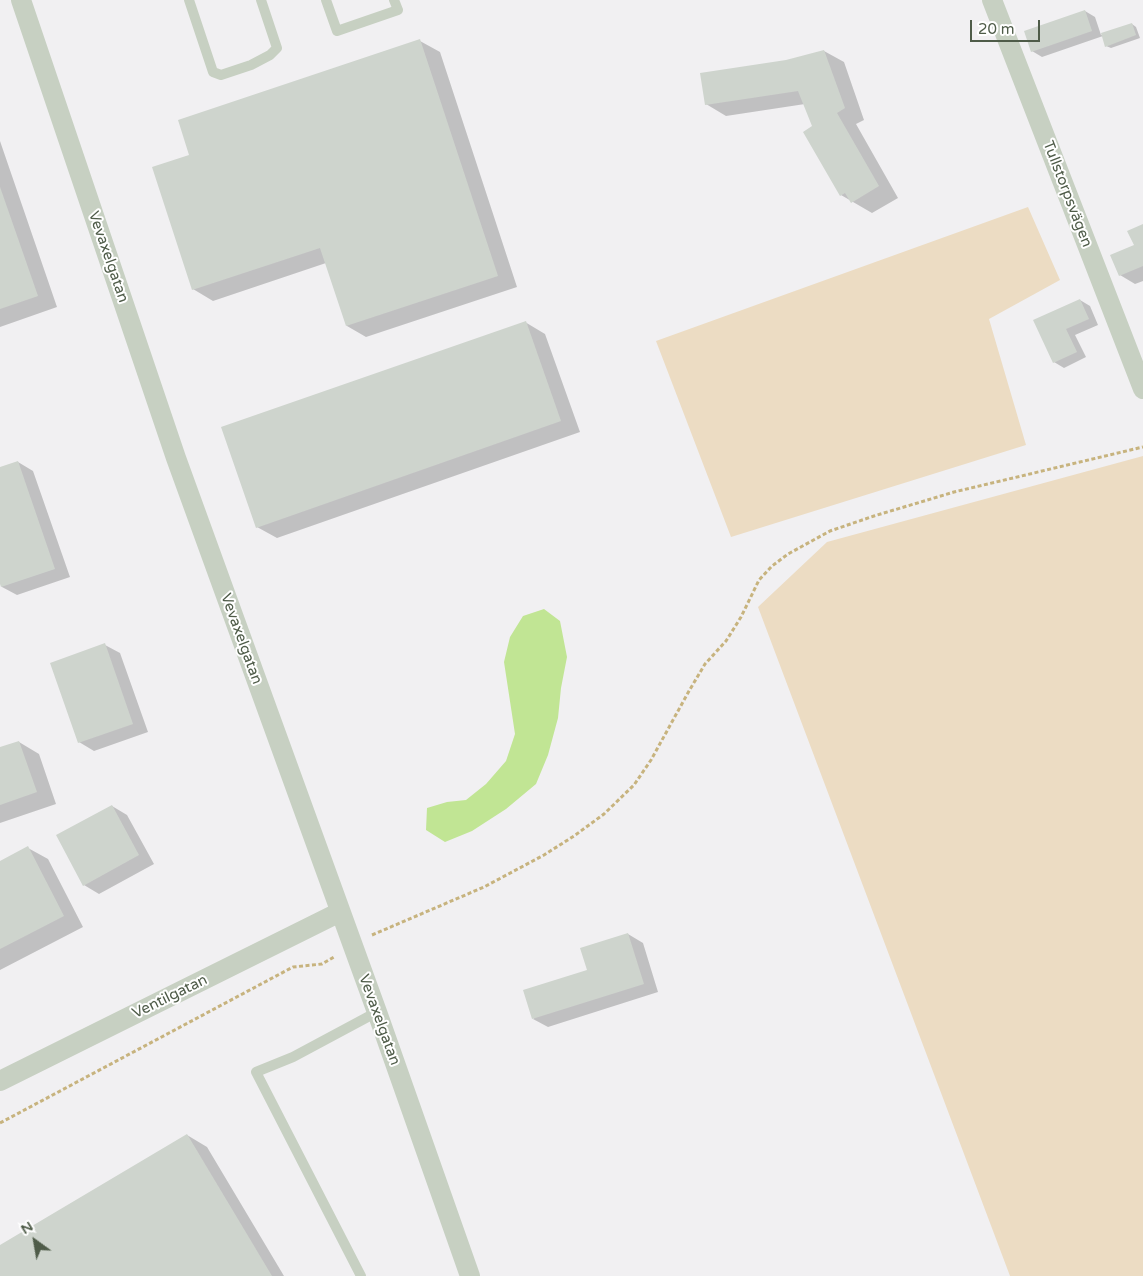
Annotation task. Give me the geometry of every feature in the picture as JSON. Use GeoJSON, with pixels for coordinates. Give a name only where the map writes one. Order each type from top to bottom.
{"type":"FeatureCollection","features":[{"type":"Feature","properties":{"kind":"street","name":"Vevaxelgatan"},"geometry":{"type":"LineString","coordinates":[[21,0],[176,458],[377,1012],[470,1276]]}},
{"type":"Feature","properties":{"kind":"street","name":"Tullstorpsvägen"},"geometry":{"type":"LineString","coordinates":[[992,0],[1143,389]]}},
{"type":"Feature","properties":{"kind":"street","name":"Ventilgatan"},"geometry":{"type":"LineString","coordinates":[[0,1081],[340,912]]}},
{"type":"Feature","properties":{"kind":"lane"},"geometry":{"type":"LineString","coordinates":[[189,0],[213,72],[221,75],[252,65],[270,56],[277,48],[261,0]]}},
{"type":"Feature","properties":{"kind":"lane"},"geometry":{"type":"LineString","coordinates":[[326,0],[336,31],[398,10],[394,0]]}},
{"type":"Feature","properties":{"kind":"lane"},"geometry":{"type":"LineString","coordinates":[[361,1276],[256,1072],[293,1057],[377,1012]]}},
{"type":"Feature","properties":{"kind":"path"},"geometry":{"type":"LineString","coordinates":[[0,1123],[293,967],[322,964],[371,936],[484,887],[544,855],[574,836],[604,814],[634,785],[651,760],[705,664],[726,641],[742,617],[759,580],[772,566],[788,554],[830,530],[892,510],[954,492],[1143,447]]}},
{"type":"Feature","properties":{"kind":"shaded area"},"geometry":{"type":"Polygon","coordinates":[[[1028,207],[1060,280],[989,319],[1026,445],[731,537],[656,341],[1028,207]]]}},
{"type":"Feature","properties":{"kind":"shaded area"},"geometry":{"type":"Polygon","coordinates":[[[1143,456],[1143,1276],[1010,1276],[758,607],[827,542],[1143,456]]]}},
{"type":"Feature","properties":{"kind":"shaded area"},"geometry":{"type":"Polygon","coordinates":[[[544,609],[560,621],[567,657],[558,718],[548,755],[536,784],[506,809],[472,831],[445,842],[426,830],[427,808],[447,802],[466,800],[486,784],[506,761],[515,734],[504,662],[510,637],[523,616],[544,609]]]}},
{"type":"Feature","properties":{"kind":"building"},"geometry":{"type":"Polygon","coordinates":[[[1085,10],[1092,31],[1031,52],[1024,31],[1085,10]]]}},
{"type":"Feature","properties":{"kind":"building"},"geometry":{"type":"Polygon","coordinates":[[[1132,23],[1136,35],[1105,47],[1101,33],[1132,23]]]}},
{"type":"Feature","properties":{"kind":"building"},"geometry":{"type":"Polygon","coordinates":[[[420,39],[498,276],[346,326],[320,248],[192,290],[152,167],[189,155],[178,120],[420,39]]]}},
{"type":"Feature","properties":{"kind":"building"},"geometry":{"type":"Polygon","coordinates":[[[824,50],[845,108],[837,113],[879,186],[851,203],[845,193],[840,196],[803,132],[812,126],[798,91],[705,105],[700,73],[786,60],[824,50]]]}},
{"type":"Feature","properties":{"kind":"building"},"geometry":{"type":"Polygon","coordinates":[[[0,187],[38,296],[0,309],[0,187]]]}},
{"type":"Feature","properties":{"kind":"building"},"geometry":{"type":"Polygon","coordinates":[[[1143,224],[1143,266],[1119,276],[1110,255],[1134,245],[1127,231],[1143,224]]]}},
{"type":"Feature","properties":{"kind":"building"},"geometry":{"type":"Polygon","coordinates":[[[1080,299],[1089,319],[1066,329],[1077,352],[1053,363],[1033,320],[1080,299]]]}},
{"type":"Feature","properties":{"kind":"building"},"geometry":{"type":"Polygon","coordinates":[[[526,321],[561,421],[256,528],[221,427],[526,321]]]}},
{"type":"Feature","properties":{"kind":"building"},"geometry":{"type":"Polygon","coordinates":[[[18,461],[55,569],[1,587],[0,467],[18,461]]]}},
{"type":"Feature","properties":{"kind":"building"},"geometry":{"type":"Polygon","coordinates":[[[105,643],[133,724],[78,743],[50,663],[105,643]]]}},
{"type":"Feature","properties":{"kind":"building"},"geometry":{"type":"Polygon","coordinates":[[[19,741],[37,792],[0,805],[0,747],[19,741]]]}},
{"type":"Feature","properties":{"kind":"building"},"geometry":{"type":"Polygon","coordinates":[[[112,805],[139,855],[83,886],[56,835],[112,805]]]}},
{"type":"Feature","properties":{"kind":"building"},"geometry":{"type":"Polygon","coordinates":[[[28,846],[64,916],[0,949],[0,861],[28,846]]]}},
{"type":"Feature","properties":{"kind":"building"},"geometry":{"type":"Polygon","coordinates":[[[628,933],[644,984],[532,1019],[523,990],[587,970],[580,948],[628,933]]]}},
{"type":"Feature","properties":{"kind":"building"},"geometry":{"type":"Polygon","coordinates":[[[187,1134],[272,1276],[0,1276],[0,1245],[187,1134]]]}}]}
